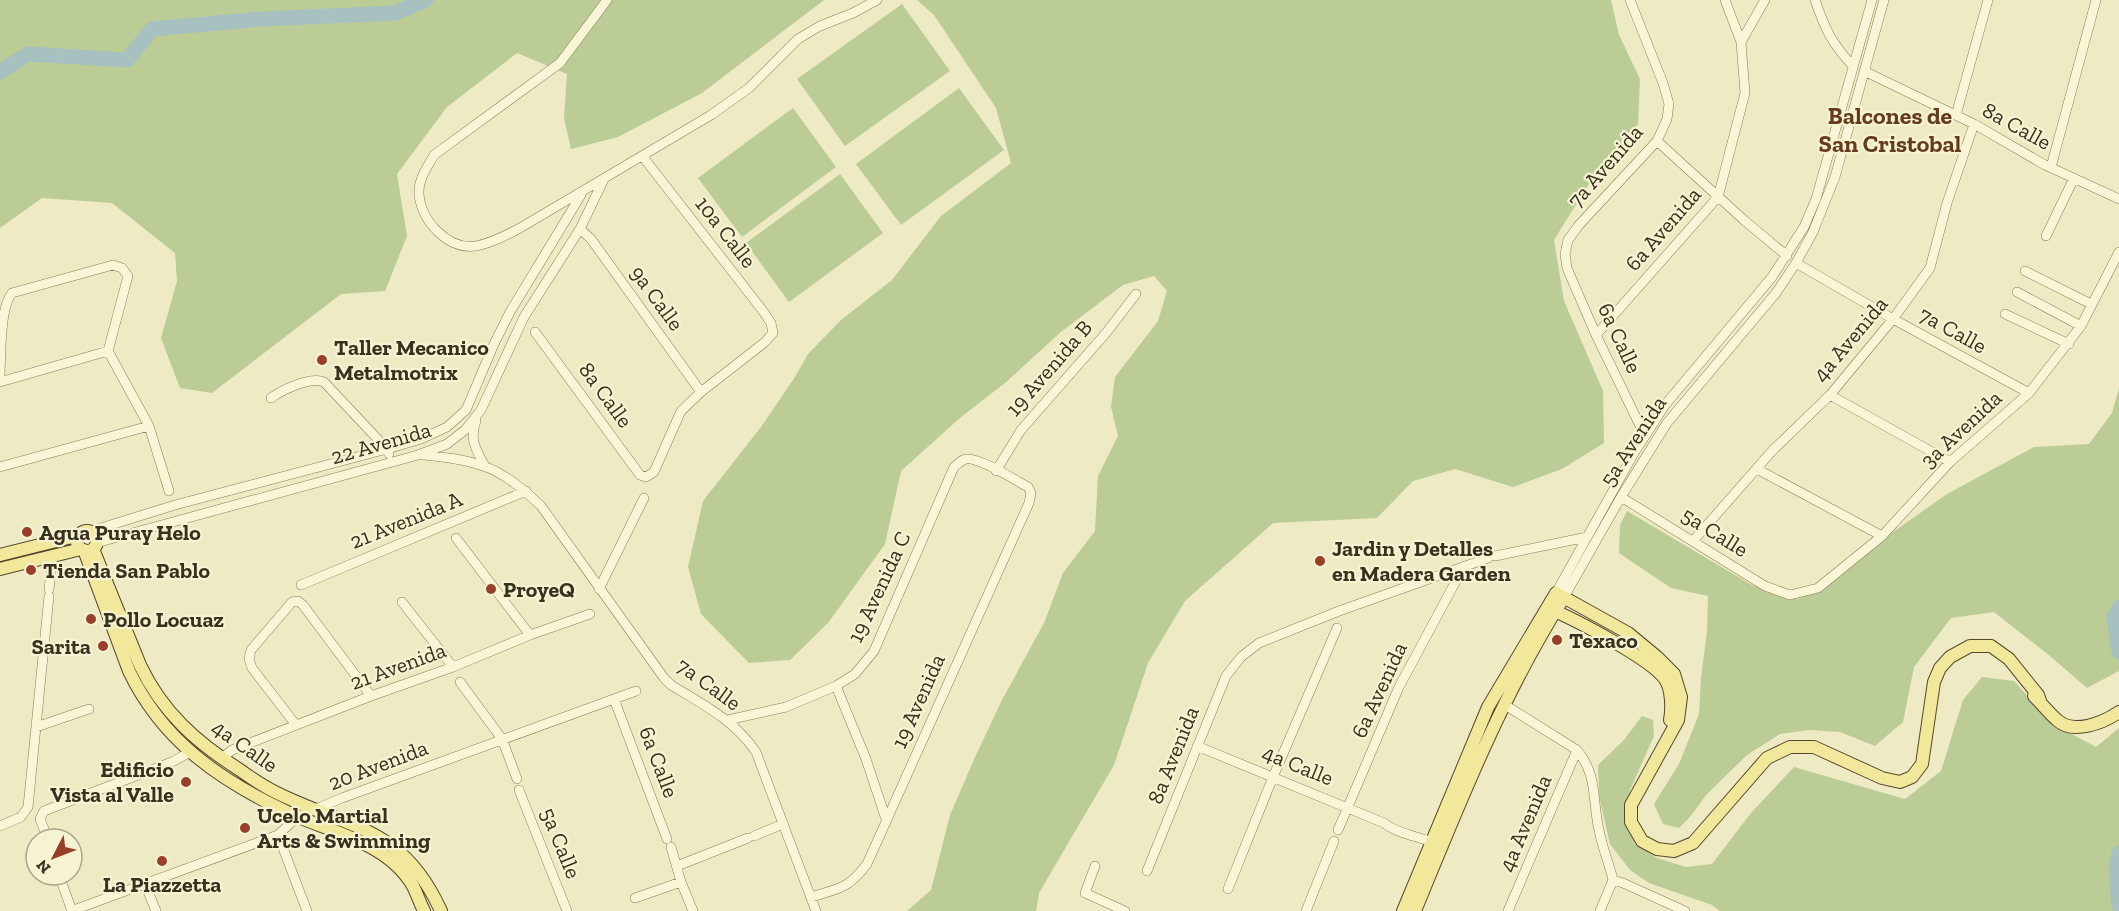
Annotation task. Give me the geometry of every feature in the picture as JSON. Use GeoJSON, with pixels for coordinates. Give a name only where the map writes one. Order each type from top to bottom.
{"type":"FeatureCollection","features":[{"type":"Feature","properties":{"kind":"main road"},"geometry":{"type":"LineString","coordinates":[[84,533],[77,540],[88,548]]}},
{"type":"Feature","properties":{"kind":"main road"},"geometry":{"type":"LineString","coordinates":[[0,555],[84,533],[96,537],[88,548],[0,568]]}},
{"type":"Feature","properties":{"kind":"main road","name":"4a Calle"},"geometry":{"type":"LineString","coordinates":[[88,548],[129,671],[138,690],[163,726],[190,752],[247,790],[297,817],[362,842],[388,859],[413,886],[424,911]]}},
{"type":"Feature","properties":{"kind":"main road","name":"4a Calle"},"geometry":{"type":"LineString","coordinates":[[88,548],[149,684],[172,716],[222,759],[274,792],[369,831],[401,853],[412,864],[434,896],[441,911]]}},
{"type":"Feature","properties":{"kind":"main road","name":"5a Avenida"},"geometry":{"type":"LineString","coordinates":[[1411,909],[1432,842],[1488,707],[1560,595]]}},
{"type":"Feature","properties":{"kind":"main road"},"geometry":{"type":"LineString","coordinates":[[1560,595],[1628,633],[1674,674],[1681,697],[1678,720],[1631,804],[1631,822],[1642,841],[1657,849],[1674,850],[1693,843],[1767,758],[1790,747],[1814,747],[1882,778],[1900,782],[1912,777],[1922,764],[1934,682],[1940,668],[1950,657],[1971,646],[1991,646],[2009,658],[2058,722],[2074,728],[2115,715]]}},
{"type":"Feature","properties":{"kind":"main road","name":"5a Avenida"},"geometry":{"type":"LineString","coordinates":[[1411,909],[1486,740],[1550,610]]}},
{"type":"Feature","properties":{"kind":"main road"},"geometry":{"type":"LineString","coordinates":[[1550,610],[1651,665],[1666,681],[1672,710],[1663,749]]}},
{"type":"Feature","properties":{"kind":"street"},"geometry":{"type":"LineString","coordinates":[[607,0],[560,63],[434,155],[421,176],[419,194],[426,217],[440,234],[457,244],[475,246],[506,235],[582,193],[711,115],[749,88],[798,39],[820,26],[853,13],[877,0]]}},
{"type":"Feature","properties":{"kind":"street","name":"7a Avenida"},"geometry":{"type":"LineString","coordinates":[[1565,254],[1568,240],[1579,225],[1657,141],[1667,119],[1669,104],[1663,83],[1630,0]]}},
{"type":"Feature","properties":{"kind":"street","name":"6a Avenida"},"geometry":{"type":"LineString","coordinates":[[1596,335],[1718,197],[1745,93],[1741,42],[1725,0]]}},
{"type":"Feature","properties":{"kind":"street"},"geometry":{"type":"LineString","coordinates":[[1741,42],[1765,0]]}},
{"type":"Feature","properties":{"kind":"street"},"geometry":{"type":"LineString","coordinates":[[1815,0],[1826,29],[1837,48],[1853,66]]}},
{"type":"Feature","properties":{"kind":"street","name":"5a Avenida"},"geometry":{"type":"LineString","coordinates":[[1560,595],[1587,537],[1645,436],[1670,398],[1752,303],[1787,256],[1812,210],[1872,0]]}},
{"type":"Feature","properties":{"kind":"street","name":"5a Avenida"},"geometry":{"type":"LineString","coordinates":[[1560,595],[1667,423],[1765,307],[1796,263],[1821,214],[1835,177],[1884,0]]}},
{"type":"Feature","properties":{"kind":"street"},"geometry":{"type":"LineString","coordinates":[[1956,115],[1988,0]]}},
{"type":"Feature","properties":{"kind":"street"},"geometry":{"type":"LineString","coordinates":[[2051,168],[2096,0]]}},
{"type":"Feature","properties":{"kind":"street"},"geometry":{"type":"LineString","coordinates":[[1866,21],[1876,25]]}},
{"type":"Feature","properties":{"kind":"street","name":"8a Calle"},"geometry":{"type":"LineString","coordinates":[[1864,71],[1974,124],[2051,168],[2119,199]]}},
{"type":"Feature","properties":{"kind":"street","name":"4a Avenida"},"geometry":{"type":"LineString","coordinates":[[1693,541],[1799,423],[1830,395],[1893,319],[1930,268],[1947,203],[1974,124]]}},
{"type":"Feature","properties":{"kind":"street"},"geometry":{"type":"LineString","coordinates":[[1657,141],[1787,256]]}},
{"type":"Feature","properties":{"kind":"street","name":"10a Calle"},"geometry":{"type":"LineString","coordinates":[[643,156],[771,323],[772,333],[765,342],[701,392]]}},
{"type":"Feature","properties":{"kind":"street"},"geometry":{"type":"LineString","coordinates":[[2046,236],[2074,178]]}},
{"type":"Feature","properties":{"kind":"street","name":"22 Avenida"},"geometry":{"type":"LineString","coordinates":[[88,548],[179,519],[418,455],[447,444],[465,430],[481,410],[525,317],[580,229],[604,179]]}},
{"type":"Feature","properties":{"kind":"street","name":"22 Avenida"},"geometry":{"type":"LineString","coordinates":[[84,533],[175,505],[387,449],[447,427],[466,410],[510,312],[582,193]]}},
{"type":"Feature","properties":{"kind":"street"},"geometry":{"type":"LineString","coordinates":[[1812,210],[1821,214]]}},
{"type":"Feature","properties":{"kind":"street","name":"9a Calle"},"geometry":{"type":"LineString","coordinates":[[580,229],[591,239],[701,392]]}},
{"type":"Feature","properties":{"kind":"street","name":"3a Avenida"},"geometry":{"type":"LineString","coordinates":[[1790,595],[1818,588],[1882,536],[1950,462],[2029,393],[2081,326],[2119,252]]}},
{"type":"Feature","properties":{"kind":"street","name":"6a Calle"},"geometry":{"type":"LineString","coordinates":[[1565,254],[1567,268],[1596,335],[1645,436]]}},
{"type":"Feature","properties":{"kind":"street","name":"7a Calle"},"geometry":{"type":"LineString","coordinates":[[1796,263],[2029,393]]}},
{"type":"Feature","properties":{"kind":"street"},"geometry":{"type":"LineString","coordinates":[[0,375],[5,306],[12,293],[116,265],[125,270],[128,276],[108,351],[149,426],[169,491]]}},
{"type":"Feature","properties":{"kind":"street"},"geometry":{"type":"LineString","coordinates":[[2025,271],[2091,304]]}},
{"type":"Feature","properties":{"kind":"street"},"geometry":{"type":"LineString","coordinates":[[2017,292],[2081,326]]}},
{"type":"Feature","properties":{"kind":"street","name":"19 Avenida B"},"geometry":{"type":"LineString","coordinates":[[996,471],[1021,429],[1106,333],[1136,294]]}},
{"type":"Feature","properties":{"kind":"street"},"geometry":{"type":"LineString","coordinates":[[510,312],[525,317]]}},
{"type":"Feature","properties":{"kind":"street"},"geometry":{"type":"LineString","coordinates":[[2005,314],[2069,344]]}},
{"type":"Feature","properties":{"kind":"street","name":"8a Calle"},"geometry":{"type":"LineString","coordinates":[[535,332],[640,475],[648,477],[654,472],[681,411],[701,392]]}},
{"type":"Feature","properties":{"kind":"street"},"geometry":{"type":"LineString","coordinates":[[0,382],[108,351]]}},
{"type":"Feature","properties":{"kind":"street"},"geometry":{"type":"LineString","coordinates":[[271,398],[281,391],[312,380],[324,381],[387,449],[392,462]]}},
{"type":"Feature","properties":{"kind":"street"},"geometry":{"type":"LineString","coordinates":[[1830,395],[1950,462]]}},
{"type":"Feature","properties":{"kind":"street"},"geometry":{"type":"LineString","coordinates":[[1670,398],[1680,405]]}},
{"type":"Feature","properties":{"kind":"street"},"geometry":{"type":"LineString","coordinates":[[481,410],[472,431],[474,447],[485,466]]}},
{"type":"Feature","properties":{"kind":"street"},"geometry":{"type":"LineString","coordinates":[[0,467],[149,426]]}},
{"type":"Feature","properties":{"kind":"street","name":"7a Calle"},"geometry":{"type":"LineString","coordinates":[[418,455],[454,459],[485,466],[526,491],[541,506],[598,589],[664,678],[671,685],[728,720],[744,734],[756,752],[816,911]]}},
{"type":"Feature","properties":{"kind":"street","name":"19 Avenida C"},"geometry":{"type":"LineString","coordinates":[[728,720],[786,707],[836,686],[855,674],[874,651],[954,468],[965,459],[978,461],[996,471]]}},
{"type":"Feature","properties":{"kind":"street"},"geometry":{"type":"LineString","coordinates":[[1757,469],[1882,536]]}},
{"type":"Feature","properties":{"kind":"street","name":"19 Avenida"},"geometry":{"type":"LineString","coordinates":[[811,897],[843,887],[855,880],[867,864],[1022,521],[1031,493],[1028,487],[996,471]]}},
{"type":"Feature","properties":{"kind":"street","name":"21 Avenida A"},"geometry":{"type":"LineString","coordinates":[[301,585],[526,491]]}},
{"type":"Feature","properties":{"kind":"street","name":"5a Calle"},"geometry":{"type":"LineString","coordinates":[[1621,497],[1765,586],[1790,595]]}},
{"type":"Feature","properties":{"kind":"street"},"geometry":{"type":"LineString","coordinates":[[598,589],[644,498]]}},
{"type":"Feature","properties":{"kind":"street"},"geometry":{"type":"LineString","coordinates":[[175,505],[179,519]]}},
{"type":"Feature","properties":{"kind":"street"},"geometry":{"type":"LineString","coordinates":[[1457,568],[1492,557],[1587,537]]}},
{"type":"Feature","properties":{"kind":"street"},"geometry":{"type":"LineString","coordinates":[[456,538],[530,635]]}},
{"type":"Feature","properties":{"kind":"street"},"geometry":{"type":"LineString","coordinates":[[0,826],[17,820],[26,811],[53,555]]}},
{"type":"Feature","properties":{"kind":"street","name":"6a Avenida"},"geometry":{"type":"LineString","coordinates":[[1338,830],[1399,687],[1457,579],[1457,568]]}},
{"type":"Feature","properties":{"kind":"street","name":"8a Avenida"},"geometry":{"type":"LineString","coordinates":[[1147,871],[1226,676],[1241,657],[1259,643],[1457,568]]}},
{"type":"Feature","properties":{"kind":"street"},"geometry":{"type":"LineString","coordinates":[[296,725],[252,668],[249,659],[252,650],[288,605],[296,601],[303,605],[371,696]]}},
{"type":"Feature","properties":{"kind":"street"},"geometry":{"type":"LineString","coordinates":[[402,602],[453,667]]}},
{"type":"Feature","properties":{"kind":"street","name":"21 Avenida"},"geometry":{"type":"LineString","coordinates":[[222,759],[232,750],[590,614]]}},
{"type":"Feature","properties":{"kind":"street"},"geometry":{"type":"LineString","coordinates":[[1228,889],[1337,628]]}},
{"type":"Feature","properties":{"kind":"street"},"geometry":{"type":"LineString","coordinates":[[460,682],[502,739],[517,779]]}},
{"type":"Feature","properties":{"kind":"street"},"geometry":{"type":"LineString","coordinates":[[836,686],[866,759],[886,819]]}},
{"type":"Feature","properties":{"kind":"street","name":"20 Avenida"},"geometry":{"type":"LineString","coordinates":[[72,911],[278,835],[297,817],[342,798],[636,691]]}},
{"type":"Feature","properties":{"kind":"street","name":"6a Calle"},"geometry":{"type":"LineString","coordinates":[[614,699],[693,911]]}},
{"type":"Feature","properties":{"kind":"street"},"geometry":{"type":"LineString","coordinates":[[1505,705],[1576,750],[1584,759],[1593,779],[1599,830],[1613,880],[1600,911]]}},
{"type":"Feature","properties":{"kind":"street"},"geometry":{"type":"LineString","coordinates":[[36,727],[89,710]]}},
{"type":"Feature","properties":{"kind":"street","name":"4a Calle"},"geometry":{"type":"LineString","coordinates":[[1197,746],[1348,808],[1384,822],[1402,826],[1411,834],[1432,842]]}},
{"type":"Feature","properties":{"kind":"street","name":"4a Avenida"},"geometry":{"type":"LineString","coordinates":[[1508,911],[1576,750]]}},
{"type":"Feature","properties":{"kind":"street"},"geometry":{"type":"LineString","coordinates":[[43,827],[40,819],[46,811],[172,762],[190,752]]}},
{"type":"Feature","properties":{"kind":"street","name":"5a Calle"},"geometry":{"type":"LineString","coordinates":[[519,790],[566,909]]}},
{"type":"Feature","properties":{"kind":"street"},"geometry":{"type":"LineString","coordinates":[[677,866],[783,824]]}},
{"type":"Feature","properties":{"kind":"street"},"geometry":{"type":"LineString","coordinates":[[278,835],[307,911]]}},
{"type":"Feature","properties":{"kind":"street"},"geometry":{"type":"LineString","coordinates":[[1306,911],[1334,841]]}},
{"type":"Feature","properties":{"kind":"street"},"geometry":{"type":"LineString","coordinates":[[1095,866],[1085,893],[1125,911]]}},
{"type":"Feature","properties":{"kind":"street"},"geometry":{"type":"LineString","coordinates":[[1613,880],[1685,911]]}},
{"type":"Feature","properties":{"kind":"street"},"geometry":{"type":"LineString","coordinates":[[635,898],[681,882]]}},
{"type":"Feature","properties":{"kind":"street"},"geometry":{"type":"LineString","coordinates":[[145,884],[156,911]]}},
{"type":"Feature","properties":{"kind":"street"},"geometry":{"type":"LineString","coordinates":[[63,887],[72,911]]}},
{"type":"Feature","properties":{"kind":"street"},"geometry":{"type":"LineString","coordinates":[[554,911],[566,909]]}},
{"type":"Feature","properties":{"kind":"green space"},"geometry":{"type":"Polygon","coordinates":[[[0,0],[824,0],[702,93],[618,137],[571,149],[564,118],[567,74],[517,53],[447,107],[397,174],[407,236],[385,291],[341,294],[212,393],[180,388],[161,338],[177,281],[175,253],[112,203],[42,198],[0,228],[0,0]]]}},
{"type":"Feature","properties":{"kind":"green space"},"geometry":{"type":"Polygon","coordinates":[[[917,0],[1611,0],[1619,35],[1640,79],[1638,124],[1595,174],[1554,240],[1564,301],[1603,391],[1604,443],[1562,469],[1513,487],[1455,469],[1413,481],[1377,518],[1273,523],[1185,601],[1148,663],[1114,765],[1039,893],[1036,911],[907,911],[931,890],[950,815],[976,755],[1002,700],[1044,623],[1063,573],[1095,531],[1098,476],[1118,436],[1111,407],[1115,377],[1158,321],[1167,291],[1154,276],[1123,285],[1062,331],[1005,383],[961,417],[901,471],[885,544],[828,623],[790,660],[749,663],[701,614],[688,567],[703,501],[761,427],[808,354],[841,320],[892,280],[941,216],[1011,163],[996,108],[934,15],[917,0]]]}},
{"type":"Feature","properties":{"kind":"green space"},"geometry":{"type":"Polygon","coordinates":[[[902,4],[950,71],[845,146],[797,79],[902,4]]]}},
{"type":"Feature","properties":{"kind":"green space"},"geometry":{"type":"Polygon","coordinates":[[[959,88],[1004,150],[901,225],[856,164],[959,88]]]}},
{"type":"Feature","properties":{"kind":"green space"},"geometry":{"type":"Polygon","coordinates":[[[793,108],[836,167],[742,237],[698,178],[793,108]]]}},
{"type":"Feature","properties":{"kind":"green space"},"geometry":{"type":"Polygon","coordinates":[[[840,174],[883,233],[789,302],[746,243],[840,174]]]}},
{"type":"Feature","properties":{"kind":"green space"},"geometry":{"type":"Polygon","coordinates":[[[2119,388],[2119,671],[2087,688],[1994,612],[1951,618],[1914,667],[1903,722],[1875,746],[1840,732],[1809,730],[1780,734],[1747,755],[1707,794],[1679,828],[1663,824],[1654,804],[1679,764],[1699,714],[1708,596],[1671,588],[1619,553],[1620,525],[1627,511],[1752,585],[1798,599],[1947,494],[2034,447],[2089,444],[2112,413],[2119,388]]]}},
{"type":"Feature","properties":{"kind":"green space"},"geometry":{"type":"Polygon","coordinates":[[[1982,677],[2014,681],[2053,724],[2096,747],[2119,728],[2119,911],[1720,911],[1712,905],[1649,883],[1630,870],[1610,844],[1599,796],[1598,765],[1624,740],[1642,716],[1653,720],[1654,736],[1630,790],[1624,816],[1635,844],[1657,858],[1686,867],[1712,864],[1751,813],[1794,767],[1905,799],[1941,771],[1963,700],[1982,677]]]}},
{"type":"Feature","properties":{"kind":"waterway"},"geometry":{"type":"LineString","coordinates":[[0,72],[28,54],[127,60],[152,29],[262,19],[395,13],[426,0]]}},
{"type":"Feature","properties":{"kind":"waterway"},"geometry":{"type":"LineString","coordinates":[[2119,607],[2114,618],[2119,652]]}},
{"type":"Feature","properties":{"kind":"waterway"},"geometry":{"type":"LineString","coordinates":[[2119,853],[2116,871],[2119,905]]}},
{"type":"Feature","properties":{"kind":"place","name":"Taller Mecanico Metalmotrix"},"geometry":{"type":"Point","coordinates":[322,360]}},
{"type":"Feature","properties":{"kind":"place","name":"Agua Puray Helo"},"geometry":{"type":"Point","coordinates":[27,532]}},
{"type":"Feature","properties":{"kind":"place","name":"Jardin y Detalles en Madera Garden"},"geometry":{"type":"Point","coordinates":[1320,561]}},
{"type":"Feature","properties":{"kind":"place","name":"Tienda San Pablo"},"geometry":{"type":"Point","coordinates":[31,570]}},
{"type":"Feature","properties":{"kind":"place","name":"ProyeQ"},"geometry":{"type":"Point","coordinates":[491,589]}},
{"type":"Feature","properties":{"kind":"place","name":"Pollo Locuaz"},"geometry":{"type":"Point","coordinates":[91,619]}},
{"type":"Feature","properties":{"kind":"place","name":"Texaco"},"geometry":{"type":"Point","coordinates":[1557,640]}},
{"type":"Feature","properties":{"kind":"place","name":"Sarita"},"geometry":{"type":"Point","coordinates":[103,646]}},
{"type":"Feature","properties":{"kind":"place","name":"Edificio Vista al Valle"},"geometry":{"type":"Point","coordinates":[186,782]}},
{"type":"Feature","properties":{"kind":"place","name":"Ucelo Martial Arts & Swimming"},"geometry":{"type":"Point","coordinates":[245,828]}},
{"type":"Feature","properties":{"kind":"place","name":"La Piazzetta"},"geometry":{"type":"Point","coordinates":[162,861]}},
{"type":"Feature","properties":{"kind":"district","name":"Balcones de San Cristobal"},"geometry":{"type":"Point","coordinates":[1890,129]}}]}
